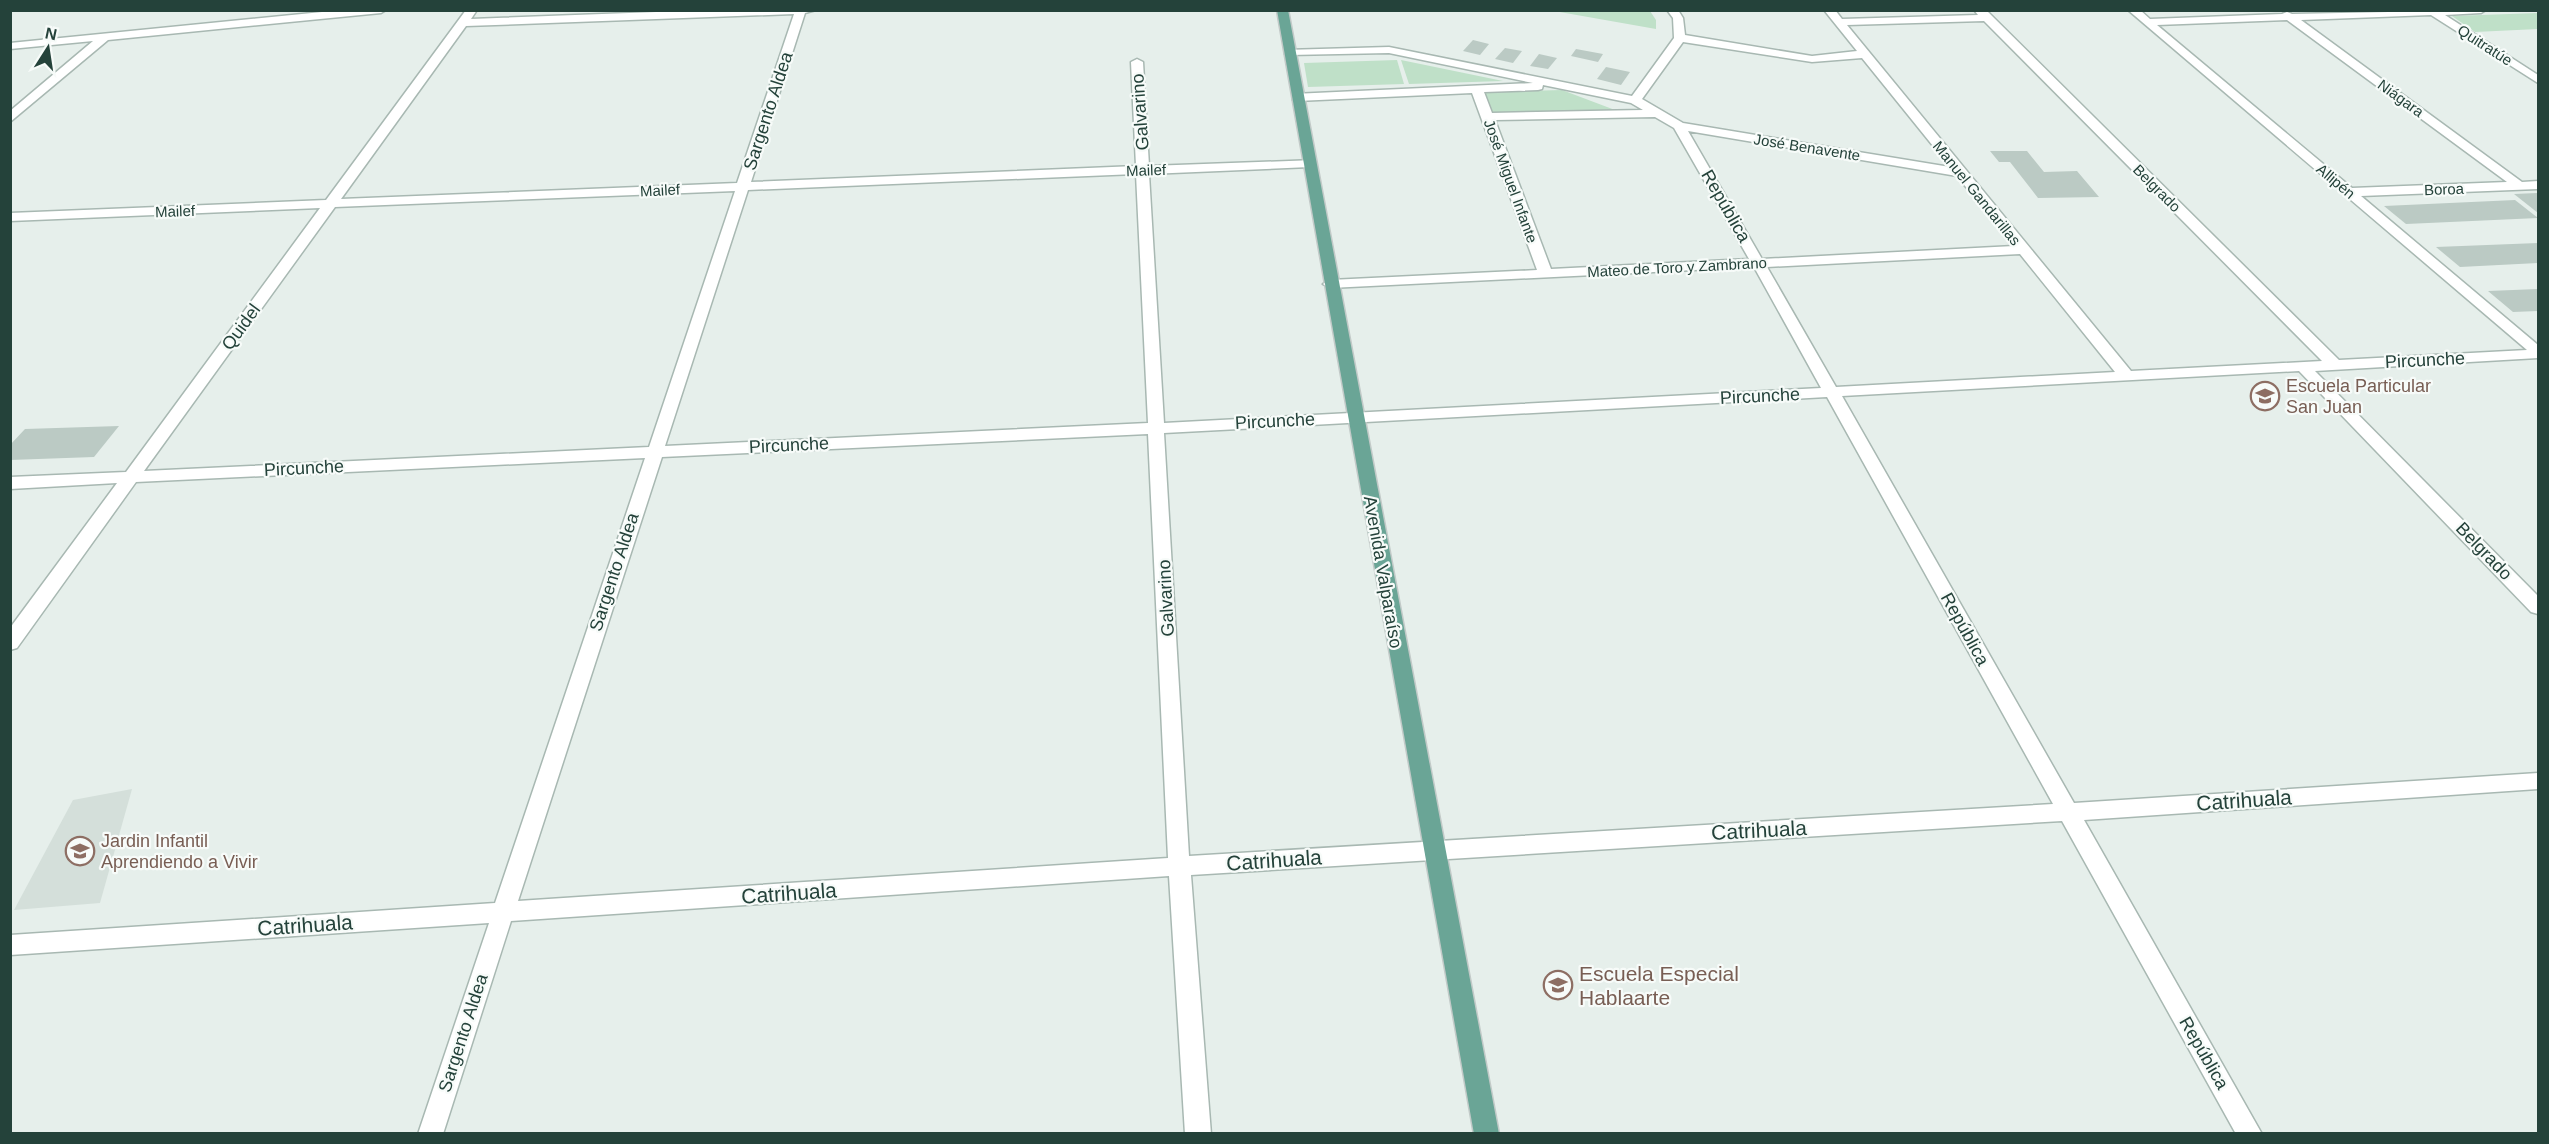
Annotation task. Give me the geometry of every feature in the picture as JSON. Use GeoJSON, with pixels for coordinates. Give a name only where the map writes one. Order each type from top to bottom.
{"type":"FeatureCollection","features":[{"type":"Feature","properties":{"kind":"main road","name":"Avenida Valparaíso"},"geometry":{"type":"LineString","coordinates":[[1282,10],[1486,1134]]}},
{"type":"Feature","properties":{"kind":"street"},"geometry":{"type":"LineString","coordinates":[[10,46],[381,10]]}},
{"type":"Feature","properties":{"kind":"street"},"geometry":{"type":"LineString","coordinates":[[468,17],[811,10]]}},
{"type":"Feature","properties":{"kind":"street"},"geometry":{"type":"LineString","coordinates":[[1635,100],[1680,38],[1678,18],[1672,10]]}},
{"type":"Feature","properties":{"kind":"street","name":"Manuel Gandarillas"},"geometry":{"type":"LineString","coordinates":[[1829,10],[2126,375]]}},
{"type":"Feature","properties":{"kind":"street","name":"Allipén"},"geometry":{"type":"LineString","coordinates":[[2133,10],[2538,353]]}},
{"type":"Feature","properties":{"kind":"street"},"geometry":{"type":"LineString","coordinates":[[2146,22],[2286,14],[2481,10]]}},
{"type":"Feature","properties":{"kind":"street","name":"Sargento Aldea"},"geometry":{"type":"LineString","coordinates":[[430,1134],[801,11]]}},
{"type":"Feature","properties":{"kind":"street","name":"Quitratúe"},"geometry":{"type":"LineString","coordinates":[[2432,11],[2538,80]]}},
{"type":"Feature","properties":{"kind":"street"},"geometry":{"type":"LineString","coordinates":[[1838,22],[1983,14]]}},
{"type":"Feature","properties":{"kind":"street","name":"Belgrado"},"geometry":{"type":"LineString","coordinates":[[1983,14],[2335,365]]}},
{"type":"Feature","properties":{"kind":"street","name":"Niágara"},"geometry":{"type":"LineString","coordinates":[[2286,14],[2520,186]]}},
{"type":"Feature","properties":{"kind":"street","name":"Quidel"},"geometry":{"type":"LineString","coordinates":[[10,643],[468,17]]}},
{"type":"Feature","properties":{"kind":"street"},"geometry":{"type":"LineString","coordinates":[[10,118],[105,37]]}},
{"type":"Feature","properties":{"kind":"street"},"geometry":{"type":"LineString","coordinates":[[1680,38],[1812,59],[1864,54]]}},
{"type":"Feature","properties":{"kind":"street","name":"José Benavente"},"geometry":{"type":"LineString","coordinates":[[1289,52],[1389,50],[1635,100],[1679,126],[1961,173]]}},
{"type":"Feature","properties":{"kind":"street","name":"Galvarino"},"geometry":{"type":"LineString","coordinates":[[1137,62],[1179,866],[1198,1134]]}},
{"type":"Feature","properties":{"kind":"street","name":"José Benavente"},"geometry":{"type":"LineString","coordinates":[[1297,97],[1567,85]]}},
{"type":"Feature","properties":{"kind":"street","name":"José Miguel Infante"},"geometry":{"type":"LineString","coordinates":[[1477,89],[1546,274]]}},
{"type":"Feature","properties":{"kind":"street"},"geometry":{"type":"LineString","coordinates":[[1487,117],[1657,113]]}},
{"type":"Feature","properties":{"kind":"street","name":"República"},"geometry":{"type":"LineString","coordinates":[[1679,126],[1833,392],[2250,1134]]}},
{"type":"Feature","properties":{"kind":"street","name":"Mailef"},"geometry":{"type":"LineString","coordinates":[[10,217],[1310,163]]}},
{"type":"Feature","properties":{"kind":"street","name":"Boroa"},"geometry":{"type":"LineString","coordinates":[[2349,192],[2538,185]]}},
{"type":"Feature","properties":{"kind":"street","name":"Mateo de Toro y Zambrano"},"geometry":{"type":"LineString","coordinates":[[1330,284],[2024,250]]}},
{"type":"Feature","properties":{"kind":"street","name":"Pircunche"},"geometry":{"type":"LineString","coordinates":[[10,483],[1157,428],[2538,353]]}},
{"type":"Feature","properties":{"kind":"street","name":"Belgrado"},"geometry":{"type":"LineString","coordinates":[[2303,367],[2538,607]]}},
{"type":"Feature","properties":{"kind":"street","name":"Catrihuala"},"geometry":{"type":"LineString","coordinates":[[10,945],[1434,849],[2067,812],[2538,781]]}},
{"type":"Feature","properties":{"kind":"shaded area","name":"Jardin Infantil Aprendiendo a Vivir"},"geometry":{"type":"Polygon","coordinates":[[[132,789],[100,903],[14,910],[73,800],[132,789]]]}},
{"type":"Feature","properties":{"kind":"green space"},"geometry":{"type":"Polygon","coordinates":[[[1554,11],[1650,11],[1656,20],[1656,29],[1554,11]]]}},
{"type":"Feature","properties":{"kind":"green space"},"geometry":{"type":"Polygon","coordinates":[[[2538,13],[2538,29],[2475,32],[2452,16],[2538,13]]]}},
{"type":"Feature","properties":{"kind":"green space"},"geometry":{"type":"Polygon","coordinates":[[[1397,60],[1404,84],[1308,87],[1304,63],[1397,60]]]}},
{"type":"Feature","properties":{"kind":"green space"},"geometry":{"type":"Polygon","coordinates":[[[1401,60],[1503,81],[1409,84],[1401,60]]]}},
{"type":"Feature","properties":{"kind":"green space"},"geometry":{"type":"Polygon","coordinates":[[[1562,90],[1615,110],[1484,114],[1476,92],[1562,90]]]}},
{"type":"Feature","properties":{"kind":"building"},"geometry":{"type":"Polygon","coordinates":[[[1473,40],[1489,44],[1480,55],[1463,51],[1473,40]]]}},
{"type":"Feature","properties":{"kind":"building"},"geometry":{"type":"Polygon","coordinates":[[[1505,48],[1522,51],[1513,63],[1495,59],[1505,48]]]}},
{"type":"Feature","properties":{"kind":"building"},"geometry":{"type":"Polygon","coordinates":[[[1576,49],[1603,54],[1598,62],[1571,56],[1576,49]]]}},
{"type":"Feature","properties":{"kind":"building"},"geometry":{"type":"Polygon","coordinates":[[[1539,54],[1557,58],[1548,69],[1530,66],[1539,54]]]}},
{"type":"Feature","properties":{"kind":"building"},"geometry":{"type":"Polygon","coordinates":[[[1606,67],[1630,72],[1621,85],[1597,79],[1606,67]]]}},
{"type":"Feature","properties":{"kind":"building"},"geometry":{"type":"Polygon","coordinates":[[[1990,151],[2027,151],[2044,172],[2077,171],[2099,197],[2038,198],[2010,162],[1999,162],[1990,151]]]}},
{"type":"Feature","properties":{"kind":"building"},"geometry":{"type":"Polygon","coordinates":[[[2537,193],[2538,213],[2514,194],[2537,193]]]}},
{"type":"Feature","properties":{"kind":"building"},"geometry":{"type":"Polygon","coordinates":[[[2515,200],[2538,218],[2406,224],[2384,206],[2515,200]]]}},
{"type":"Feature","properties":{"kind":"building"},"geometry":{"type":"Polygon","coordinates":[[[2538,243],[2538,263],[2460,267],[2436,247],[2538,243]]]}},
{"type":"Feature","properties":{"kind":"building"},"geometry":{"type":"Polygon","coordinates":[[[2538,289],[2538,311],[2513,312],[2488,291],[2538,289]]]}},
{"type":"Feature","properties":{"kind":"building"},"geometry":{"type":"Polygon","coordinates":[[[119,426],[94,457],[10,460],[10,445],[25,429],[119,426]]]}},
{"type":"Feature","properties":{"kind":"place","name":"Escuela Particular San Juan"},"geometry":{"type":"Point","coordinates":[2265,396]}},
{"type":"Feature","properties":{"kind":"place","name":"Jardin Infantil Aprendiendo a Vivir"},"geometry":{"type":"Point","coordinates":[80,851]}},
{"type":"Feature","properties":{"kind":"place","name":"Escuela Especial Hablaarte"},"geometry":{"type":"Point","coordinates":[1558,985]}}]}
